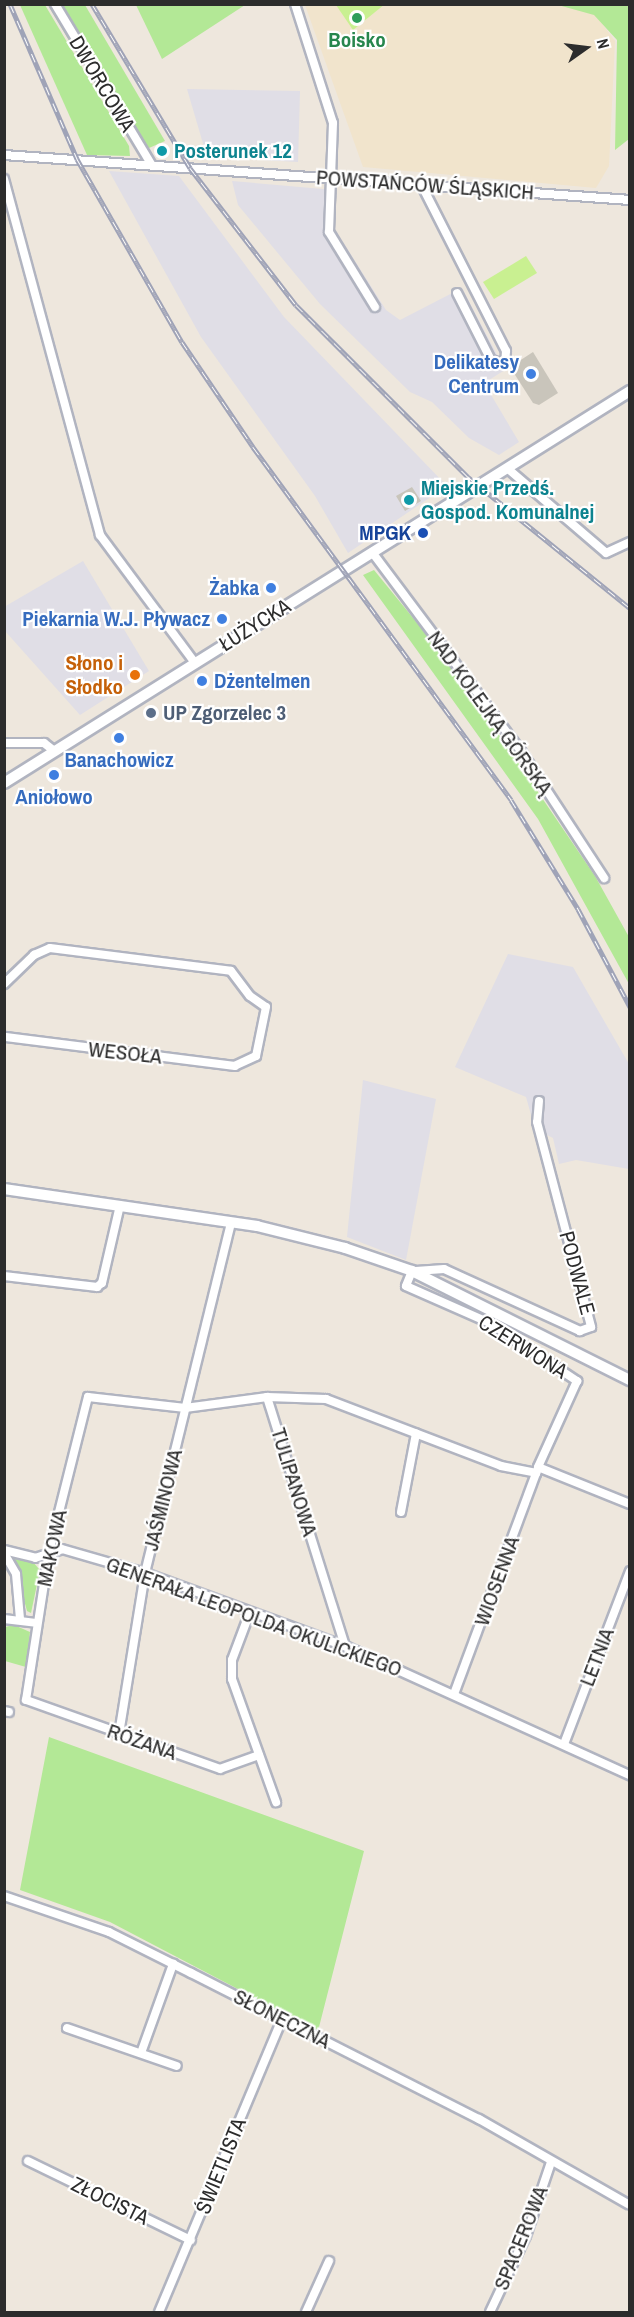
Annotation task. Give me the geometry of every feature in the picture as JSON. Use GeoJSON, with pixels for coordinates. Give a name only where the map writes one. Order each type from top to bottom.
{"type":"FeatureCollection","features":[{"type":"Feature","properties":{"kind":"main road","name":"ŁUŻYCKA"},"geometry":{"type":"LineString","coordinates":[[4,783],[53,750],[630,391]]}},
{"type":"Feature","properties":{"kind":"main road"},"geometry":{"type":"LineString","coordinates":[[4,1189],[231,1222],[345,1248],[412,1270],[630,1380]]}},
{"type":"Feature","properties":{"kind":"street","name":"DWORCOWA"},"geometry":{"type":"LineString","coordinates":[[55,4],[150,164]]}},
{"type":"Feature","properties":{"kind":"street"},"geometry":{"type":"LineString","coordinates":[[295,4],[333,123],[328,178],[329,232],[375,307]]}},
{"type":"Feature","properties":{"kind":"street","name":"POWSTAŃCÓW ŚLĄSKICH"},"geometry":{"type":"LineString","coordinates":[[4,155],[630,200]]}},
{"type":"Feature","properties":{"kind":"street"},"geometry":{"type":"LineString","coordinates":[[4,179],[100,535],[195,663]]}},
{"type":"Feature","properties":{"kind":"street"},"geometry":{"type":"LineString","coordinates":[[423,186],[506,351],[505,364],[491,360],[457,293]]}},
{"type":"Feature","properties":{"kind":"street"},"geometry":{"type":"LineString","coordinates":[[507,468],[606,553],[630,542]]}},
{"type":"Feature","properties":{"kind":"street","name":"NAD KOLEJKĄ GÓRSKĄ"},"geometry":{"type":"LineString","coordinates":[[372,552],[521,751],[604,878]]}},
{"type":"Feature","properties":{"kind":"street"},"geometry":{"type":"LineString","coordinates":[[4,743],[44,743],[53,750]]}},
{"type":"Feature","properties":{"kind":"street","name":"WESOŁA"},"geometry":{"type":"LineString","coordinates":[[4,984],[44,949],[231,971],[250,996],[266,1006],[256,1056],[246,1065],[4,1037]]}},
{"type":"Feature","properties":{"kind":"street","name":"PODWALE"},"geometry":{"type":"LineString","coordinates":[[412,1270],[444,1269],[580,1331],[591,1327],[537,1122],[539,1101]]}},
{"type":"Feature","properties":{"kind":"street"},"geometry":{"type":"LineString","coordinates":[[4,1276],[97,1287],[102,1283],[120,1205]]}},
{"type":"Feature","properties":{"kind":"street","name":"JAŚMINOWA"},"geometry":{"type":"LineString","coordinates":[[119,1734],[145,1573],[231,1222]]}},
{"type":"Feature","properties":{"kind":"street","name":"CZERWONA"},"geometry":{"type":"LineString","coordinates":[[412,1270],[406,1286],[490,1323],[578,1381],[537,1470]]}},
{"type":"Feature","properties":{"kind":"street","name":"MAKOWA"},"geometry":{"type":"LineString","coordinates":[[26,1701],[36,1623],[49,1552],[88,1397],[185,1408]]}},
{"type":"Feature","properties":{"kind":"street"},"geometry":{"type":"LineString","coordinates":[[185,1408],[267,1397],[326,1400],[501,1466],[537,1470],[630,1504]]}},
{"type":"Feature","properties":{"kind":"street","name":"TULIPANOWA"},"geometry":{"type":"LineString","coordinates":[[267,1397],[345,1646]]}},
{"type":"Feature","properties":{"kind":"street"},"geometry":{"type":"LineString","coordinates":[[400,1512],[416,1433]]}},
{"type":"Feature","properties":{"kind":"street","name":"WIOSENNA"},"geometry":{"type":"LineString","coordinates":[[454,1694],[537,1470]]}},
{"type":"Feature","properties":{"kind":"street","name":"GENERAŁA LEOPOLDA OKULICKIEGO"},"geometry":{"type":"LineString","coordinates":[[4,1552],[35,1558],[62,1549],[145,1573],[345,1646],[630,1775]]}},
{"type":"Feature","properties":{"kind":"street"},"geometry":{"type":"LineString","coordinates":[[4,1552],[16,1574],[20,1618]]}},
{"type":"Feature","properties":{"kind":"street","name":"LETNIA"},"geometry":{"type":"LineString","coordinates":[[564,1744],[630,1571]]}},
{"type":"Feature","properties":{"kind":"street"},"geometry":{"type":"LineString","coordinates":[[250,1612],[232,1660],[232,1679],[276,1802]]}},
{"type":"Feature","properties":{"kind":"street"},"geometry":{"type":"LineString","coordinates":[[4,1619],[20,1618],[36,1623]]}},
{"type":"Feature","properties":{"kind":"street","name":"RÓŻANA"},"geometry":{"type":"LineString","coordinates":[[26,1701],[220,1769],[259,1755]]}},
{"type":"Feature","properties":{"kind":"street","name":"SŁONECZNA"},"geometry":{"type":"LineString","coordinates":[[4,1896],[109,1932],[479,2119],[550,2162],[628,2204]]}},
{"type":"Feature","properties":{"kind":"street"},"geometry":{"type":"LineString","coordinates":[[141,2053],[172,1964]]}},
{"type":"Feature","properties":{"kind":"street","name":"ŚWIETLISTA"},"geometry":{"type":"LineString","coordinates":[[159,2313],[282,2019]]}},
{"type":"Feature","properties":{"kind":"street"},"geometry":{"type":"LineString","coordinates":[[68,2028],[177,2066]]}},
{"type":"Feature","properties":{"kind":"street","name":"ZŁOCISTA"},"geometry":{"type":"LineString","coordinates":[[28,2161],[191,2240]]}},
{"type":"Feature","properties":{"kind":"street","name":"SPACEROWA"},"geometry":{"type":"LineString","coordinates":[[490,2313],[526,2236],[550,2162]]}},
{"type":"Feature","properties":{"kind":"street"},"geometry":{"type":"LineString","coordinates":[[306,2313],[328,2261]]}},
{"type":"Feature","properties":{"kind":"shaded area"},"geometry":{"type":"Polygon","coordinates":[[[562,4],[595,14],[615,41],[609,166],[596,188],[363,167],[305,5],[562,4]]]}},
{"type":"Feature","properties":{"kind":"shaded area"},"geometry":{"type":"Polygon","coordinates":[[[187,89],[300,91],[298,162],[207,157],[187,89]]]}},
{"type":"Feature","properties":{"kind":"shaded area"},"geometry":{"type":"Polygon","coordinates":[[[109,171],[179,176],[284,317],[447,486],[348,553],[315,496],[201,337],[109,171]]]}},
{"type":"Feature","properties":{"kind":"shaded area"},"geometry":{"type":"Polygon","coordinates":[[[232,181],[334,190],[334,228],[386,310],[400,320],[462,288],[505,370],[484,383],[519,442],[499,455],[469,438],[432,402],[410,392],[320,304],[238,205],[232,181]]]}},
{"type":"Feature","properties":{"kind":"shaded area"},"geometry":{"type":"Polygon","coordinates":[[[83,561],[149,671],[80,715],[5,631],[4,607],[83,561]]]}},
{"type":"Feature","properties":{"kind":"shaded area"},"geometry":{"type":"Polygon","coordinates":[[[508,954],[573,967],[629,1064],[629,1169],[576,1160],[559,1164],[553,1138],[535,1129],[526,1097],[455,1067],[508,954]]]}},
{"type":"Feature","properties":{"kind":"shaded area"},"geometry":{"type":"Polygon","coordinates":[[[363,1080],[436,1099],[406,1260],[347,1237],[363,1080]]]}},
{"type":"Feature","properties":{"kind":"green space","name":"Boisko"},"geometry":{"type":"Polygon","coordinates":[[[336,4],[385,4],[353,30],[336,5],[336,4]]]}},
{"type":"Feature","properties":{"kind":"green space"},"geometry":{"type":"Polygon","coordinates":[[[20,5],[45,5],[129,146],[130,156],[87,155],[20,5]]]}},
{"type":"Feature","properties":{"kind":"green space"},"geometry":{"type":"Polygon","coordinates":[[[48,5],[51,5],[125,133],[120,126],[48,5]]]}},
{"type":"Feature","properties":{"kind":"green space"},"geometry":{"type":"Polygon","coordinates":[[[59,5],[85,5],[165,141],[149,148],[138,137],[59,5]]]}},
{"type":"Feature","properties":{"kind":"green space"},"geometry":{"type":"Polygon","coordinates":[[[136,5],[245,5],[162,59],[136,5]]]}},
{"type":"Feature","properties":{"kind":"green space"},"geometry":{"type":"Polygon","coordinates":[[[558,5],[629,5],[629,139],[615,150],[617,40],[594,15],[558,5]]]}},
{"type":"Feature","properties":{"kind":"green space"},"geometry":{"type":"Polygon","coordinates":[[[526,256],[537,273],[494,299],[483,282],[526,256]]]}},
{"type":"Feature","properties":{"kind":"green space"},"geometry":{"type":"Polygon","coordinates":[[[374,570],[453,667],[595,876],[629,937],[629,984],[538,819],[363,575],[374,570]]]}},
{"type":"Feature","properties":{"kind":"green space"},"geometry":{"type":"Polygon","coordinates":[[[12,1556],[32,1561],[40,1570],[31,1613],[27,1611],[12,1556]]]}},
{"type":"Feature","properties":{"kind":"green space"},"geometry":{"type":"Polygon","coordinates":[[[14,1625],[30,1632],[26,1667],[5,1661],[5,1627],[14,1625]]]}},
{"type":"Feature","properties":{"kind":"green space"},"geometry":{"type":"Polygon","coordinates":[[[49,1737],[364,1851],[318,2031],[110,1922],[20,1890],[49,1737]]]}},
{"type":"Feature","properties":{"kind":"building","name":"Delikatesy Centrum"},"geometry":{"type":"Polygon","coordinates":[[[533,352],[558,393],[539,405],[533,403],[510,367],[533,352]]]}},
{"type":"Feature","properties":{"kind":"building","name":"Miejskie Przedś. Gospod. Komunalnej"},"geometry":{"type":"Polygon","coordinates":[[[412,487],[421,501],[405,511],[396,496],[412,487]]]}},
{"type":"Feature","properties":{"kind":"railway"},"geometry":{"type":"LineString","coordinates":[[10,4],[77,159],[182,342],[253,447],[511,800],[578,909],[630,1007]]}},
{"type":"Feature","properties":{"kind":"railway"},"geometry":{"type":"LineString","coordinates":[[92,4],[190,168],[296,305],[468,477],[630,608]]}},
{"type":"Feature","properties":{"kind":"place","name":"Boisko"},"geometry":{"type":"Point","coordinates":[357,18]}},
{"type":"Feature","properties":{"kind":"place","name":"Posterunek 12"},"geometry":{"type":"Point","coordinates":[162,151]}},
{"type":"Feature","properties":{"kind":"place","name":"Delikatesy Centrum"},"geometry":{"type":"Point","coordinates":[531,374]}},
{"type":"Feature","properties":{"kind":"place","name":"Miejskie Przedś. Gospod. Komunalnej"},"geometry":{"type":"Point","coordinates":[409,500]}},
{"type":"Feature","properties":{"kind":"place","name":"MPGK"},"geometry":{"type":"Point","coordinates":[423,533]}},
{"type":"Feature","properties":{"kind":"place","name":"Żabka"},"geometry":{"type":"Point","coordinates":[271,588]}},
{"type":"Feature","properties":{"kind":"place","name":"Piekarnia W.J. Pływacz"},"geometry":{"type":"Point","coordinates":[222,619]}},
{"type":"Feature","properties":{"kind":"place","name":"Słono i Słodko"},"geometry":{"type":"Point","coordinates":[135,675]}},
{"type":"Feature","properties":{"kind":"place","name":"Dżentelmen"},"geometry":{"type":"Point","coordinates":[202,681]}},
{"type":"Feature","properties":{"kind":"place","name":"UP Zgorzelec 3"},"geometry":{"type":"Point","coordinates":[151,713]}},
{"type":"Feature","properties":{"kind":"place","name":"Banachowicz"},"geometry":{"type":"Point","coordinates":[119,738]}},
{"type":"Feature","properties":{"kind":"place","name":"Aniołowo"},"geometry":{"type":"Point","coordinates":[54,775]}}]}
